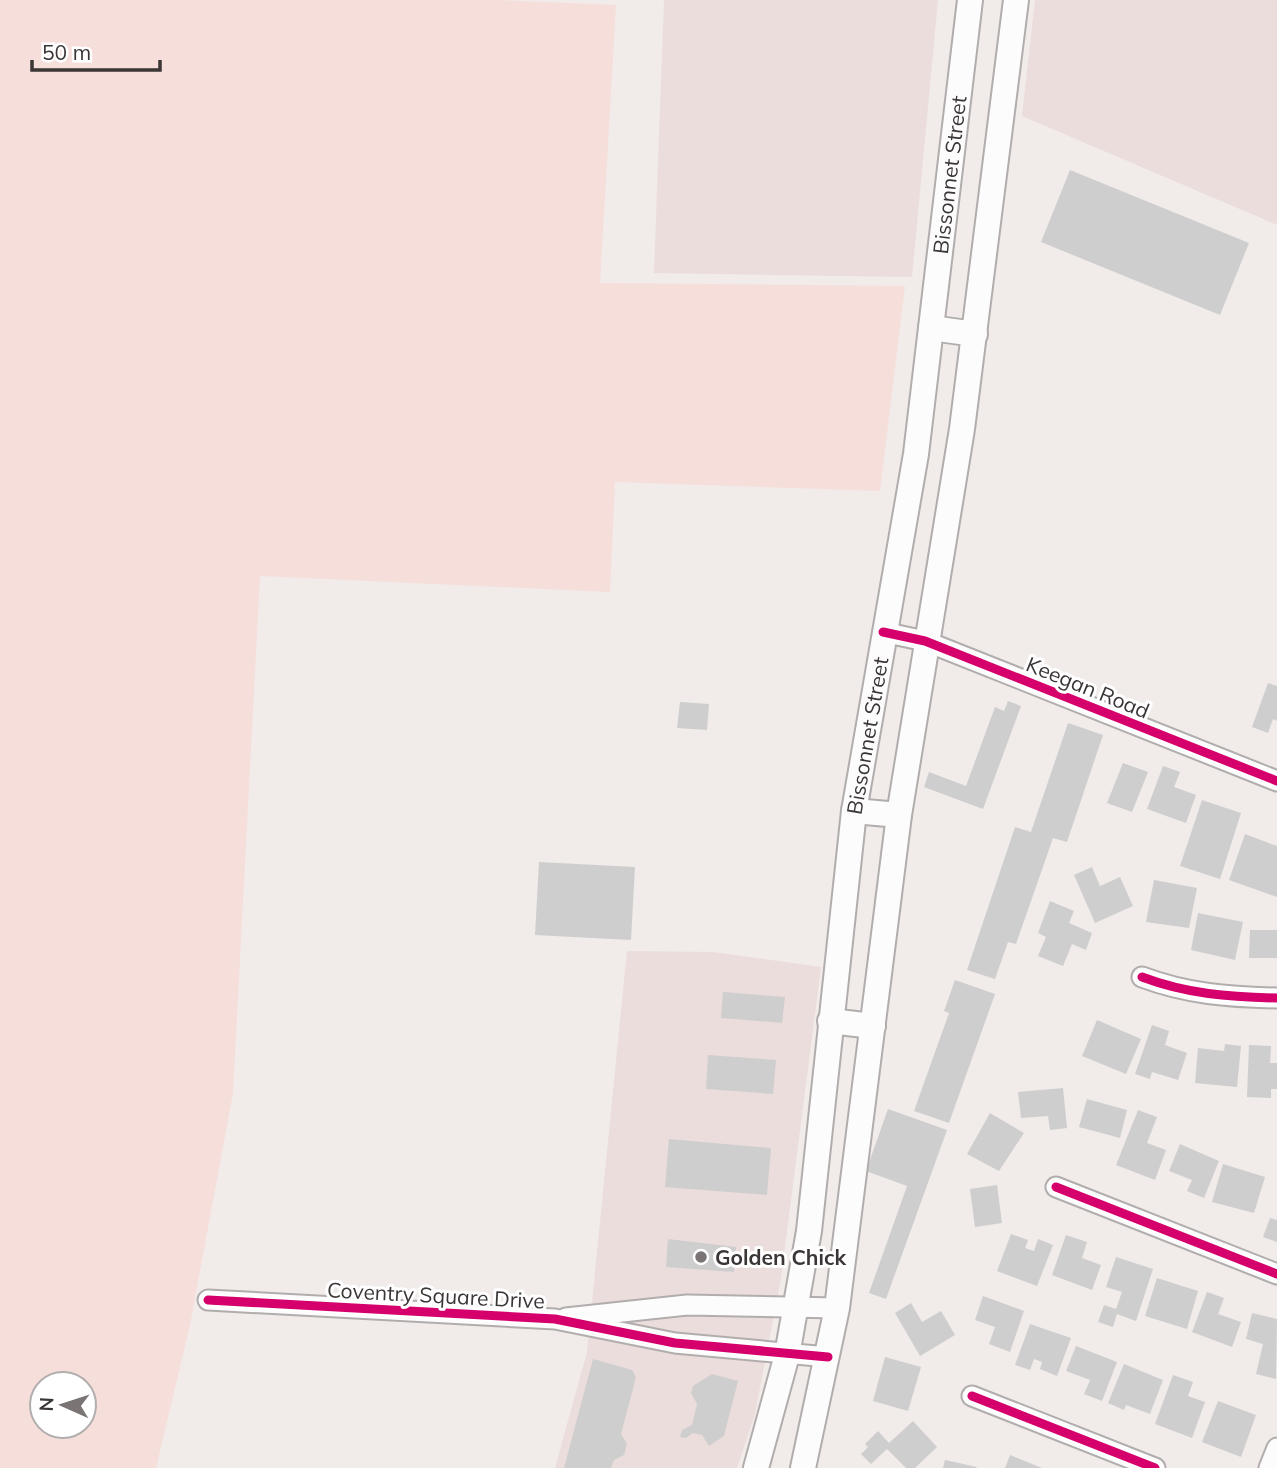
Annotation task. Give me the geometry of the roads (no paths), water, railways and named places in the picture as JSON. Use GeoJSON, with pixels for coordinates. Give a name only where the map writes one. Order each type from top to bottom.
{"type":"FeatureCollection","features":[{"type":"Feature","properties":{"kind":"main road","name":"Bissonnet Street"},"geometry":{"type":"LineString","coordinates":[[756,1468],[797,1308],[808,1231],[854,811],[916,454],[970,0]]}},
{"type":"Feature","properties":{"kind":"main road","name":"Bissonnet Street"},"geometry":{"type":"LineString","coordinates":[[803,1468],[837,1308],[899,815],[925,641],[962,429],[1016,0]]}},
{"type":"Feature","properties":{"kind":"main road"},"geometry":{"type":"LineString","coordinates":[[931,328],[975,334]]}},
{"type":"Feature","properties":{"kind":"main road"},"geometry":{"type":"LineString","coordinates":[[854,811],[899,815]]}},
{"type":"Feature","properties":{"kind":"main road"},"geometry":{"type":"LineString","coordinates":[[830,1021],[873,1026]]}},
{"type":"Feature","properties":{"kind":"street","name":"Keegan Road"},"geometry":{"type":"LineString","coordinates":[[883,632],[925,641],[1277,781]]}},
{"type":"Feature","properties":{"kind":"street"},"geometry":{"type":"LineString","coordinates":[[1142,977],[1175,990],[1224,997],[1277,998]]}},
{"type":"Feature","properties":{"kind":"street"},"geometry":{"type":"LineString","coordinates":[[1056,1187],[1277,1274]]}},
{"type":"Feature","properties":{"kind":"street","name":"Coventry Square Drive"},"geometry":{"type":"LineString","coordinates":[[208,1300],[555,1319],[666,1342],[828,1357]]}},
{"type":"Feature","properties":{"kind":"street","name":"Coventry Square Drive"},"geometry":{"type":"LineString","coordinates":[[555,1319],[687,1305],[837,1308]]}},
{"type":"Feature","properties":{"kind":"street"},"geometry":{"type":"LineString","coordinates":[[972,1396],[1155,1468]]}},
{"type":"Feature","properties":{"kind":"street"},"geometry":{"type":"LineString","coordinates":[[1269,1468],[1277,1448]]}},
{"type":"Feature","properties":{"kind":"place","name":"Golden Chick"},"geometry":{"type":"Point","coordinates":[701,1257]}}]}
